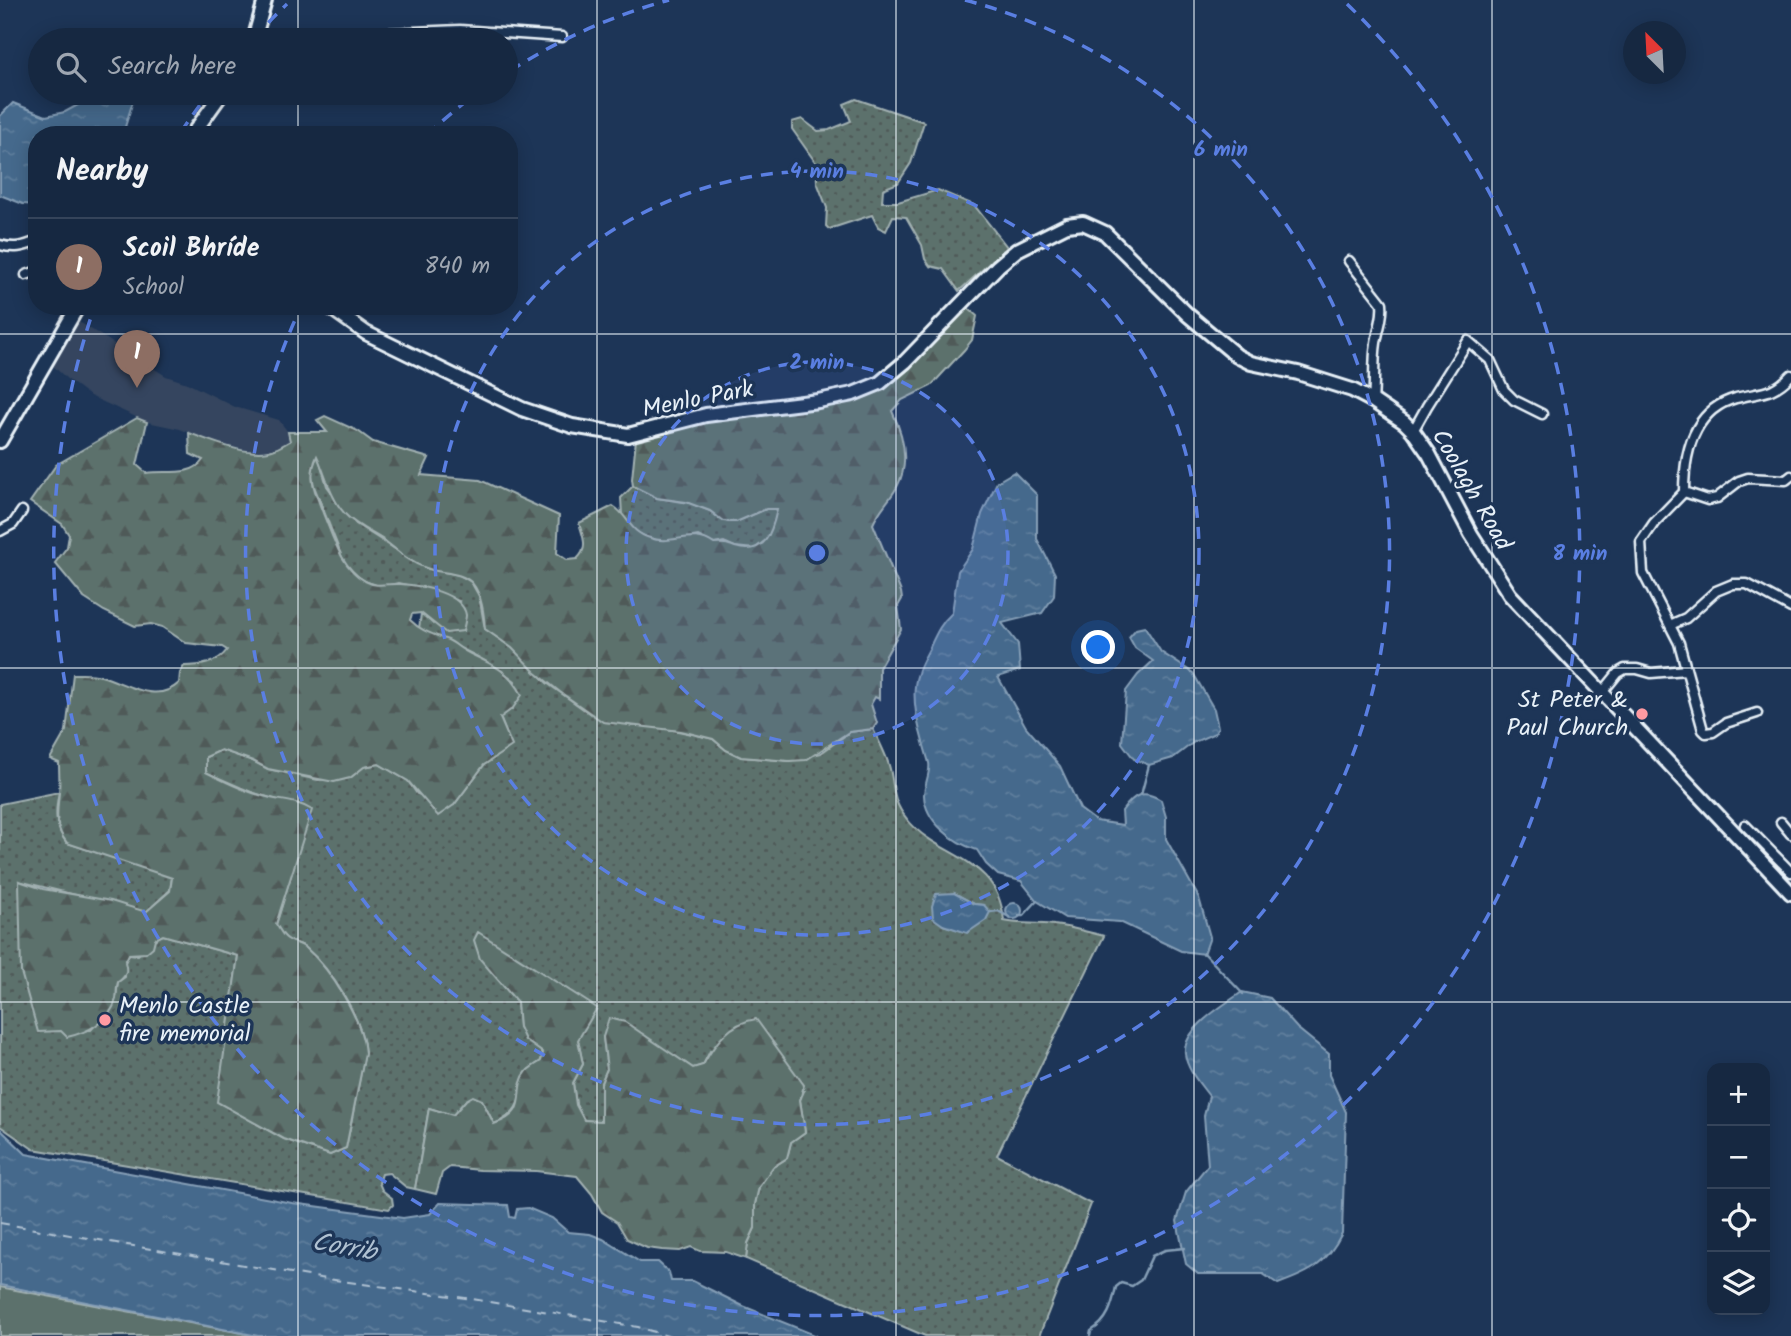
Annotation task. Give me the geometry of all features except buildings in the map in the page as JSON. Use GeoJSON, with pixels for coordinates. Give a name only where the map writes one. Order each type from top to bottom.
{"type":"FeatureCollection","features":[{"type":"Feature","properties":{"kind":"street"},"geometry":{"type":"LineString","coordinates":[[258,28],[265,0]]}},
{"type":"Feature","properties":{"kind":"street"},"geometry":{"type":"LineString","coordinates":[[518,34],[562,37]]}},
{"type":"Feature","properties":{"kind":"street"},"geometry":{"type":"LineString","coordinates":[[198,126],[213,105]]}},
{"type":"Feature","properties":{"kind":"street","name":"Menlo Park"},"geometry":{"type":"LineString","coordinates":[[341,315],[366,332],[522,409],[572,426],[628,435],[706,415],[853,394],[880,383],[905,362],[998,265],[1017,250],[1060,228],[1083,223]]}},
{"type":"Feature","properties":{"kind":"street","name":"Coolagh Road"},"geometry":{"type":"LineString","coordinates":[[1083,223],[1105,233],[1188,315],[1237,356],[1251,363],[1324,380],[1352,390],[1373,401],[1413,431],[1429,454],[1494,573],[1510,595],[1791,893]]}},
{"type":"Feature","properties":{"kind":"street"},"geometry":{"type":"LineString","coordinates":[[0,245],[23,247],[28,245]]}},
{"type":"Feature","properties":{"kind":"street"},"geometry":{"type":"LineString","coordinates":[[1349,261],[1382,303],[1383,312],[1376,343],[1373,401]]}},
{"type":"Feature","properties":{"kind":"street"},"geometry":{"type":"LineString","coordinates":[[0,441],[73,315]]}},
{"type":"Feature","properties":{"kind":"street"},"geometry":{"type":"LineString","coordinates":[[1413,431],[1468,341],[1490,360],[1504,390],[1514,400],[1542,414]]}},
{"type":"Feature","properties":{"kind":"street"},"geometry":{"type":"LineString","coordinates":[[1757,713],[1706,733],[1703,730],[1679,643],[1643,573],[1641,542],[1654,523],[1684,492],[1687,451],[1702,422],[1724,402],[1767,393],[1791,375]]}},
{"type":"Feature","properties":{"kind":"street"},"geometry":{"type":"LineString","coordinates":[[1684,492],[1708,500],[1717,498],[1739,481],[1748,478],[1789,480]]}},
{"type":"Feature","properties":{"kind":"street"},"geometry":{"type":"LineString","coordinates":[[0,531],[13,524],[22,511]]}},
{"type":"Feature","properties":{"kind":"street"},"geometry":{"type":"LineString","coordinates":[[1670,625],[1686,618],[1716,592],[1733,584],[1747,584],[1791,608]]}},
{"type":"Feature","properties":{"kind":"street"},"geometry":{"type":"LineString","coordinates":[[1601,694],[1618,673],[1625,669],[1651,673],[1686,670]]}},
{"type":"Feature","properties":{"kind":"street"},"geometry":{"type":"LineString","coordinates":[[1781,822],[1791,834]]}},
{"type":"Feature","properties":{"kind":"street"},"geometry":{"type":"LineString","coordinates":[[1745,825],[1789,865]]}},
{"type":"Feature","properties":{"kind":"shaded area"},"geometry":{"type":"Polygon","coordinates":[[[76,320],[166,376],[187,383],[235,407],[279,420],[288,432],[290,441],[274,450],[254,452],[212,442],[180,429],[147,422],[90,396],[51,364],[76,320]]]}},
{"type":"Feature","properties":{"kind":"green space"},"geometry":{"type":"Polygon","coordinates":[[[856,99],[924,122],[911,163],[898,183],[883,189],[882,202],[898,202],[938,190],[974,205],[1007,247],[959,291],[943,269],[930,266],[906,217],[893,216],[886,231],[878,227],[872,215],[829,229],[826,226],[827,208],[817,182],[816,163],[792,129],[792,122],[802,119],[818,131],[829,130],[851,121],[844,104],[856,99]]]}},
{"type":"Feature","properties":{"kind":"green space"},"geometry":{"type":"Polygon","coordinates":[[[961,302],[977,316],[972,340],[931,386],[902,400],[892,411],[904,449],[903,468],[897,487],[873,524],[901,592],[902,599],[898,606],[901,629],[879,668],[879,699],[875,697],[871,704],[877,723],[873,729],[849,732],[806,760],[741,757],[726,750],[713,739],[681,731],[603,722],[560,692],[535,672],[512,648],[485,629],[480,599],[472,583],[456,575],[415,563],[350,519],[336,501],[317,456],[312,478],[315,491],[334,541],[350,568],[370,583],[418,586],[457,601],[466,615],[463,631],[446,633],[421,613],[412,614],[410,620],[423,630],[451,641],[505,673],[522,695],[513,708],[500,718],[512,746],[484,765],[454,805],[438,816],[408,781],[379,764],[364,767],[350,778],[334,782],[268,769],[221,750],[206,757],[206,772],[234,786],[312,810],[276,924],[285,937],[306,948],[316,957],[335,982],[352,1011],[363,1040],[365,1053],[346,1148],[330,1155],[284,1139],[217,1102],[238,956],[163,935],[155,939],[153,947],[146,953],[129,954],[125,962],[126,973],[118,982],[113,1007],[97,1025],[67,1037],[61,1031],[38,1032],[21,972],[19,881],[43,889],[111,901],[146,912],[170,891],[172,878],[67,843],[60,831],[57,813],[59,763],[50,759],[66,731],[73,674],[98,675],[141,690],[161,692],[179,683],[184,666],[208,663],[227,650],[222,647],[186,643],[162,627],[151,624],[135,626],[84,598],[55,563],[67,547],[69,535],[62,524],[30,502],[56,465],[137,418],[147,422],[137,465],[146,473],[185,471],[198,465],[203,460],[190,454],[189,433],[232,448],[266,452],[290,441],[288,432],[327,432],[317,420],[325,416],[358,431],[373,442],[429,458],[421,475],[480,480],[559,516],[557,553],[567,560],[577,559],[583,551],[584,542],[579,523],[613,506],[637,531],[650,538],[666,540],[698,537],[714,544],[754,548],[769,534],[777,509],[766,509],[736,522],[723,521],[710,511],[686,502],[657,498],[633,486],[636,439],[706,415],[764,409],[880,383],[961,302]]]}},
{"type":"Feature","properties":{"kind":"green space"},"geometry":{"type":"Polygon","coordinates":[[[318,455],[327,486],[356,524],[425,568],[459,575],[471,582],[479,596],[485,629],[512,648],[547,683],[589,713],[632,726],[649,725],[713,739],[726,750],[741,757],[789,761],[821,753],[850,732],[873,729],[887,759],[896,801],[902,813],[934,843],[979,870],[991,883],[999,899],[1004,921],[1060,926],[1104,936],[997,1155],[1091,1204],[1039,1336],[925,1336],[746,1259],[748,1243],[755,1228],[755,1204],[759,1187],[773,1167],[787,1158],[791,1142],[805,1132],[800,1100],[804,1091],[710,1051],[703,1065],[693,1068],[675,1056],[603,1037],[607,1069],[601,1083],[601,1122],[584,1120],[576,1105],[573,1083],[583,1064],[578,1040],[503,985],[517,1002],[519,1027],[543,1053],[541,1061],[528,1070],[515,1109],[494,1124],[482,1100],[466,1100],[453,1115],[429,1108],[415,1189],[406,1187],[389,1173],[382,1174],[379,1183],[382,1190],[392,1198],[393,1205],[389,1209],[33,1149],[0,1126],[0,804],[59,792],[57,819],[67,843],[172,877],[170,890],[146,912],[19,881],[53,1031],[91,1030],[113,1006],[118,982],[125,977],[125,962],[129,954],[138,955],[163,935],[238,956],[218,1102],[284,1139],[330,1155],[346,1148],[365,1053],[359,1026],[336,982],[326,969],[306,948],[285,937],[276,925],[311,810],[251,792],[205,772],[206,757],[221,750],[268,769],[318,780],[350,778],[363,767],[379,764],[408,781],[417,794],[454,805],[484,765],[511,746],[500,717],[513,708],[515,681],[481,659],[419,629],[421,613],[433,624],[459,601],[430,590],[398,583],[382,587],[354,574],[344,562],[314,486],[311,470],[318,455]],[[954,893],[943,925],[967,932],[984,905],[974,904],[954,893]]]}},
{"type":"Feature","properties":{"kind":"green space"},"geometry":{"type":"Polygon","coordinates":[[[633,486],[657,498],[690,503],[728,522],[736,522],[766,509],[778,509],[770,537],[754,549],[735,547],[724,542],[714,544],[698,536],[665,542],[634,531],[622,515],[621,498],[633,486]]]}},
{"type":"Feature","properties":{"kind":"green space"},"geometry":{"type":"Polygon","coordinates":[[[478,932],[597,1008],[578,1040],[583,1064],[573,1083],[576,1105],[584,1120],[601,1121],[601,1083],[607,1069],[603,1037],[609,1018],[625,1022],[693,1068],[703,1065],[724,1035],[746,1021],[756,1019],[804,1085],[800,1100],[805,1132],[791,1142],[787,1158],[773,1167],[759,1187],[755,1204],[755,1228],[748,1243],[746,1259],[726,1252],[700,1251],[691,1247],[680,1251],[647,1248],[627,1239],[617,1222],[602,1212],[577,1176],[450,1167],[442,1173],[436,1194],[415,1189],[429,1108],[453,1115],[473,1096],[482,1100],[494,1124],[506,1119],[517,1107],[522,1078],[541,1061],[543,1053],[525,1040],[519,1027],[517,1002],[480,959],[474,940],[478,932]]]}},
{"type":"Feature","properties":{"kind":"green space"},"geometry":{"type":"Polygon","coordinates":[[[0,1287],[258,1336],[0,1336],[0,1287]]]}},
{"type":"Feature","properties":{"kind":"water"},"geometry":{"type":"Polygon","coordinates":[[[13,103],[46,116],[65,112],[78,105],[132,105],[125,126],[28,126],[28,204],[0,195],[0,116],[13,103]]]}},
{"type":"Feature","properties":{"kind":"water"},"geometry":{"type":"Polygon","coordinates":[[[1014,472],[1037,495],[1037,539],[1055,574],[1054,596],[1042,613],[1002,623],[1018,644],[1020,670],[998,677],[1026,727],[1060,766],[1080,809],[1096,821],[1123,825],[1122,811],[1135,797],[1144,794],[1161,800],[1166,817],[1166,839],[1199,898],[1210,937],[1204,954],[1181,951],[1120,922],[1065,918],[1037,901],[1021,881],[998,875],[986,864],[977,850],[950,837],[929,814],[924,791],[929,763],[915,707],[915,684],[921,664],[944,621],[952,613],[958,571],[973,549],[982,514],[997,482],[1014,472]]]}},
{"type":"Feature","properties":{"kind":"water"},"geometry":{"type":"Polygon","coordinates":[[[1145,627],[1161,652],[1193,673],[1214,709],[1218,727],[1215,733],[1194,742],[1173,758],[1149,765],[1134,759],[1122,743],[1126,691],[1153,661],[1135,648],[1129,637],[1136,629],[1145,627]]]}},
{"type":"Feature","properties":{"kind":"water"},"geometry":{"type":"Polygon","coordinates":[[[954,893],[974,904],[984,905],[990,912],[986,920],[967,933],[943,925],[933,918],[932,906],[936,894],[954,893]]]}},
{"type":"Feature","properties":{"kind":"water"},"geometry":{"type":"Polygon","coordinates":[[[1011,903],[1017,903],[1022,911],[1020,917],[1011,919],[1006,914],[1006,908],[1011,903]]]}},
{"type":"Feature","properties":{"kind":"water"},"geometry":{"type":"Polygon","coordinates":[[[1242,992],[1270,998],[1297,1028],[1329,1054],[1329,1075],[1346,1112],[1342,1233],[1330,1253],[1316,1266],[1278,1284],[1263,1274],[1198,1274],[1186,1264],[1177,1221],[1186,1192],[1208,1165],[1204,1116],[1209,1096],[1188,1066],[1186,1045],[1190,1036],[1206,1018],[1242,992]]]}},
{"type":"Feature","properties":{"kind":"water","name":"Corrib"},"geometry":{"type":"Polygon","coordinates":[[[0,1129],[26,1154],[292,1203],[403,1218],[430,1214],[440,1203],[508,1205],[510,1217],[515,1218],[517,1209],[528,1208],[552,1218],[568,1232],[590,1234],[603,1239],[640,1262],[658,1262],[669,1272],[671,1281],[693,1281],[743,1306],[817,1336],[258,1336],[0,1285],[0,1129]]]}},
{"type":"Feature","properties":{"kind":"waterway"},"geometry":{"type":"LineString","coordinates":[[1141,795],[1149,765]]}},
{"type":"Feature","properties":{"kind":"waterway"},"geometry":{"type":"LineString","coordinates":[[1019,916],[1023,916],[1037,901]]}},
{"type":"Feature","properties":{"kind":"waterway"},"geometry":{"type":"LineString","coordinates":[[990,912],[998,911],[1009,917]]}},
{"type":"Feature","properties":{"kind":"waterway"},"geometry":{"type":"LineString","coordinates":[[1204,953],[1243,994]]}},
{"type":"Feature","properties":{"kind":"waterway"},"geometry":{"type":"LineString","coordinates":[[1090,1336],[1091,1331],[1102,1323],[1108,1312],[1116,1287],[1121,1283],[1132,1286],[1141,1280],[1152,1256],[1165,1250],[1185,1248]]}},
{"type":"Feature","properties":{"kind":"ferry route"},"geometry":{"type":"LineString","coordinates":[[0,1223],[320,1278],[472,1299],[638,1327],[668,1336]]}},
{"type":"Feature","properties":{"kind":"place","name":"Scoil Bhríde"},"geometry":{"type":"Point","coordinates":[137,388]}},
{"type":"Feature","properties":{"kind":"place","name":"St Peter & Paul Church"},"geometry":{"type":"Point","coordinates":[1642,714]}},
{"type":"Feature","properties":{"kind":"place","name":"Menlo Castle fire memorial"},"geometry":{"type":"Point","coordinates":[105,1020]}}]}
